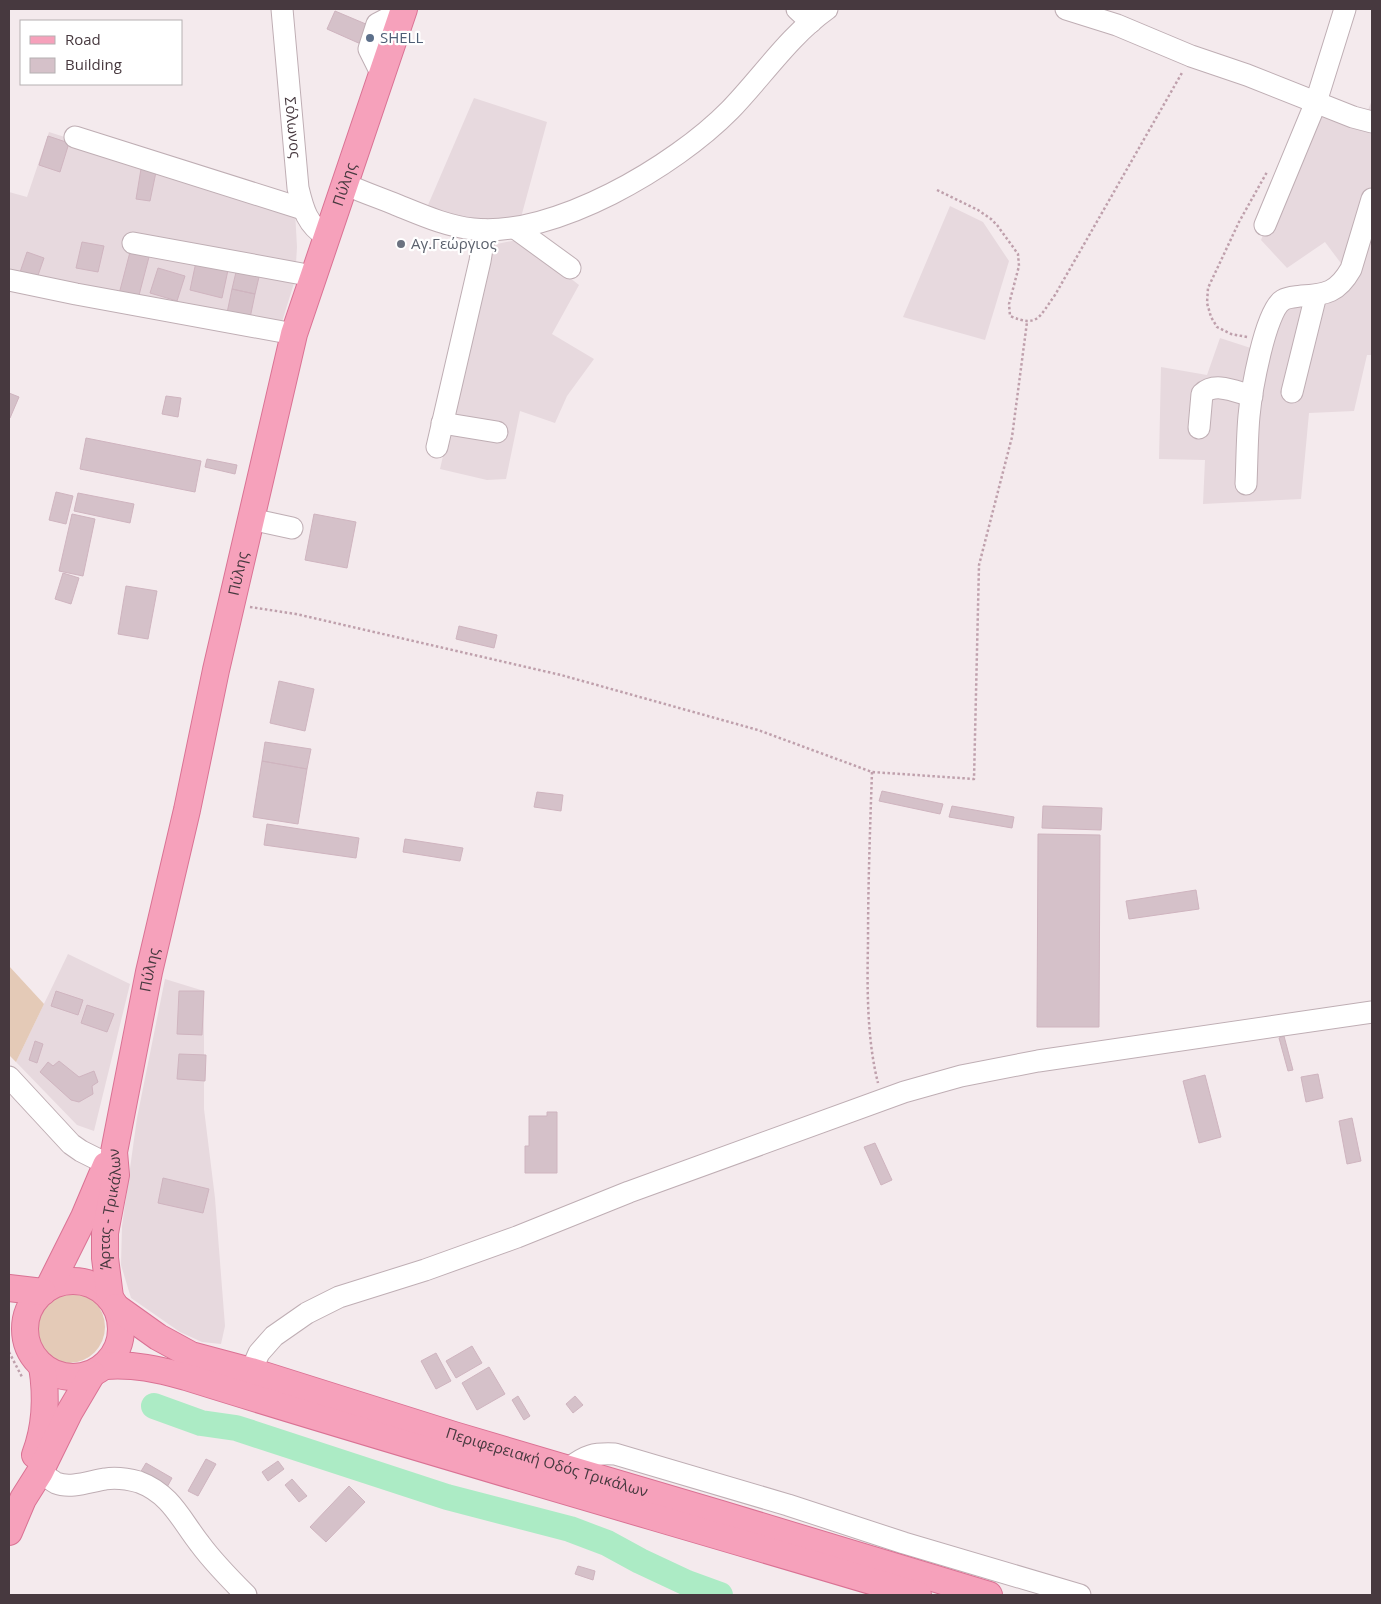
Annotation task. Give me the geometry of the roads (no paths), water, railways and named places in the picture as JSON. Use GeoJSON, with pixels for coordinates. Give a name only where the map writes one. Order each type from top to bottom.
{"type":"FeatureCollection","features":[{"type":"Feature","properties":{"kind":"main road","name":"Πύλης"},"geometry":{"type":"LineString","coordinates":[[110,1158],[232,602],[294,334],[404,9]]}},
{"type":"Feature","properties":{"kind":"main road","name":"Άρτας - Τρικάλων"},"geometry":{"type":"LineString","coordinates":[[46,1290],[84,1217],[110,1158]]}},
{"type":"Feature","properties":{"kind":"main road","name":"Άρτας - Τρικάλων"},"geometry":{"type":"LineString","coordinates":[[110,1158],[116,1175],[105,1233],[105,1258],[113,1302]]}},
{"type":"Feature","properties":{"kind":"main road"},"geometry":{"type":"LineString","coordinates":[[16,1497],[40,1472],[69,1413],[98,1370],[115,1353],[121,1338],[121,1322],[113,1302],[97,1287],[81,1282],[64,1282],[46,1290],[33,1302],[27,1316],[25,1330],[27,1344]]}},
{"type":"Feature","properties":{"kind":"main road"},"geometry":{"type":"LineString","coordinates":[[9,1288],[46,1290]]}},
{"type":"Feature","properties":{"kind":"main road","name":"Περιφερειακή Οδός Τρικάλων"},"geometry":{"type":"LineString","coordinates":[[113,1302],[151,1333],[184,1353],[251,1371],[444,1432],[989,1595]]}},
{"type":"Feature","properties":{"kind":"main road"},"geometry":{"type":"LineString","coordinates":[[9,1325],[27,1344],[33,1356],[42,1366],[53,1373],[66,1377],[79,1377],[98,1370]]}},
{"type":"Feature","properties":{"kind":"main road","name":"Περιφερειακή Οδός Τρικάλων"},"geometry":{"type":"LineString","coordinates":[[98,1370],[127,1365],[164,1371],[467,1463],[918,1595]]}},
{"type":"Feature","properties":{"kind":"main road"},"geometry":{"type":"LineString","coordinates":[[9,1532],[16,1497],[31,1466],[46,1410],[42,1366]]}},
{"type":"Feature","properties":{"kind":"street","name":"Σόλωνος"},"geometry":{"type":"LineString","coordinates":[[282,9],[298,188],[303,209],[316,230],[327,237]]}},
{"type":"Feature","properties":{"kind":"street"},"geometry":{"type":"LineString","coordinates":[[1066,9],[1118,17],[1191,56],[1372,122]]}},
{"type":"Feature","properties":{"kind":"street"},"geometry":{"type":"LineString","coordinates":[[1265,226],[1316,102],[1345,9]]}},
{"type":"Feature","properties":{"kind":"street"},"geometry":{"type":"LineString","coordinates":[[345,184],[443,223],[467,228],[484,230],[516,228],[549,219],[596,201],[639,179],[698,140],[731,109],[782,51],[811,13]]}},
{"type":"Feature","properties":{"kind":"street"},"geometry":{"type":"LineString","coordinates":[[75,137],[303,209]]}},
{"type":"Feature","properties":{"kind":"street"},"geometry":{"type":"LineString","coordinates":[[1246,484],[1249,417],[1252,396],[1264,340],[1273,312],[1283,300],[1293,297],[1326,294],[1338,287],[1346,278],[1351,269],[1372,198]]}},
{"type":"Feature","properties":{"kind":"street"},"geometry":{"type":"LineString","coordinates":[[516,228],[570,268]]}},
{"type":"Feature","properties":{"kind":"street"},"geometry":{"type":"LineString","coordinates":[[437,447],[480,261],[484,230]]}},
{"type":"Feature","properties":{"kind":"street"},"geometry":{"type":"LineString","coordinates":[[134,243],[313,276]]}},
{"type":"Feature","properties":{"kind":"street"},"geometry":{"type":"LineString","coordinates":[[9,280],[294,334]]}},
{"type":"Feature","properties":{"kind":"street"},"geometry":{"type":"LineString","coordinates":[[1292,392],[1316,296]]}},
{"type":"Feature","properties":{"kind":"street"},"geometry":{"type":"LineString","coordinates":[[1199,428],[1202,394],[1208,389],[1215,387],[1252,396]]}},
{"type":"Feature","properties":{"kind":"street"},"geometry":{"type":"LineString","coordinates":[[442,423],[497,432]]}},
{"type":"Feature","properties":{"kind":"street"},"geometry":{"type":"LineString","coordinates":[[251,520],[292,528]]}},
{"type":"Feature","properties":{"kind":"street"},"geometry":{"type":"LineString","coordinates":[[251,1371],[260,1353],[274,1336],[307,1313],[339,1297],[425,1270],[629,1192],[882,1099],[929,1084],[1038,1060],[1372,1012]]}},
{"type":"Feature","properties":{"kind":"street"},"geometry":{"type":"LineString","coordinates":[[9,1077],[71,1144],[81,1151],[110,1158]]}},
{"type":"Feature","properties":{"kind":"street"},"geometry":{"type":"LineString","coordinates":[[568,1468],[583,1458],[597,1453],[615,1454],[1080,1595]]}},
{"type":"Feature","properties":{"kind":"street"},"geometry":{"type":"LineString","coordinates":[[40,1472],[57,1483],[69,1485],[125,1478],[141,1483],[158,1493],[172,1504],[198,1542],[246,1595]]}},
{"type":"Feature","properties":{"kind":"waterway"},"geometry":{"type":"LineString","coordinates":[[154,1406],[201,1423],[236,1428],[447,1497],[570,1529],[607,1543],[687,1583],[720,1595]]}},
{"type":"Feature","properties":{"kind":"place","name":"SHELL"},"geometry":{"type":"Point","coordinates":[370,38]}},
{"type":"Feature","properties":{"kind":"place","name":"Αγ.Γεώργιος"},"geometry":{"type":"Point","coordinates":[401,244]}}]}
